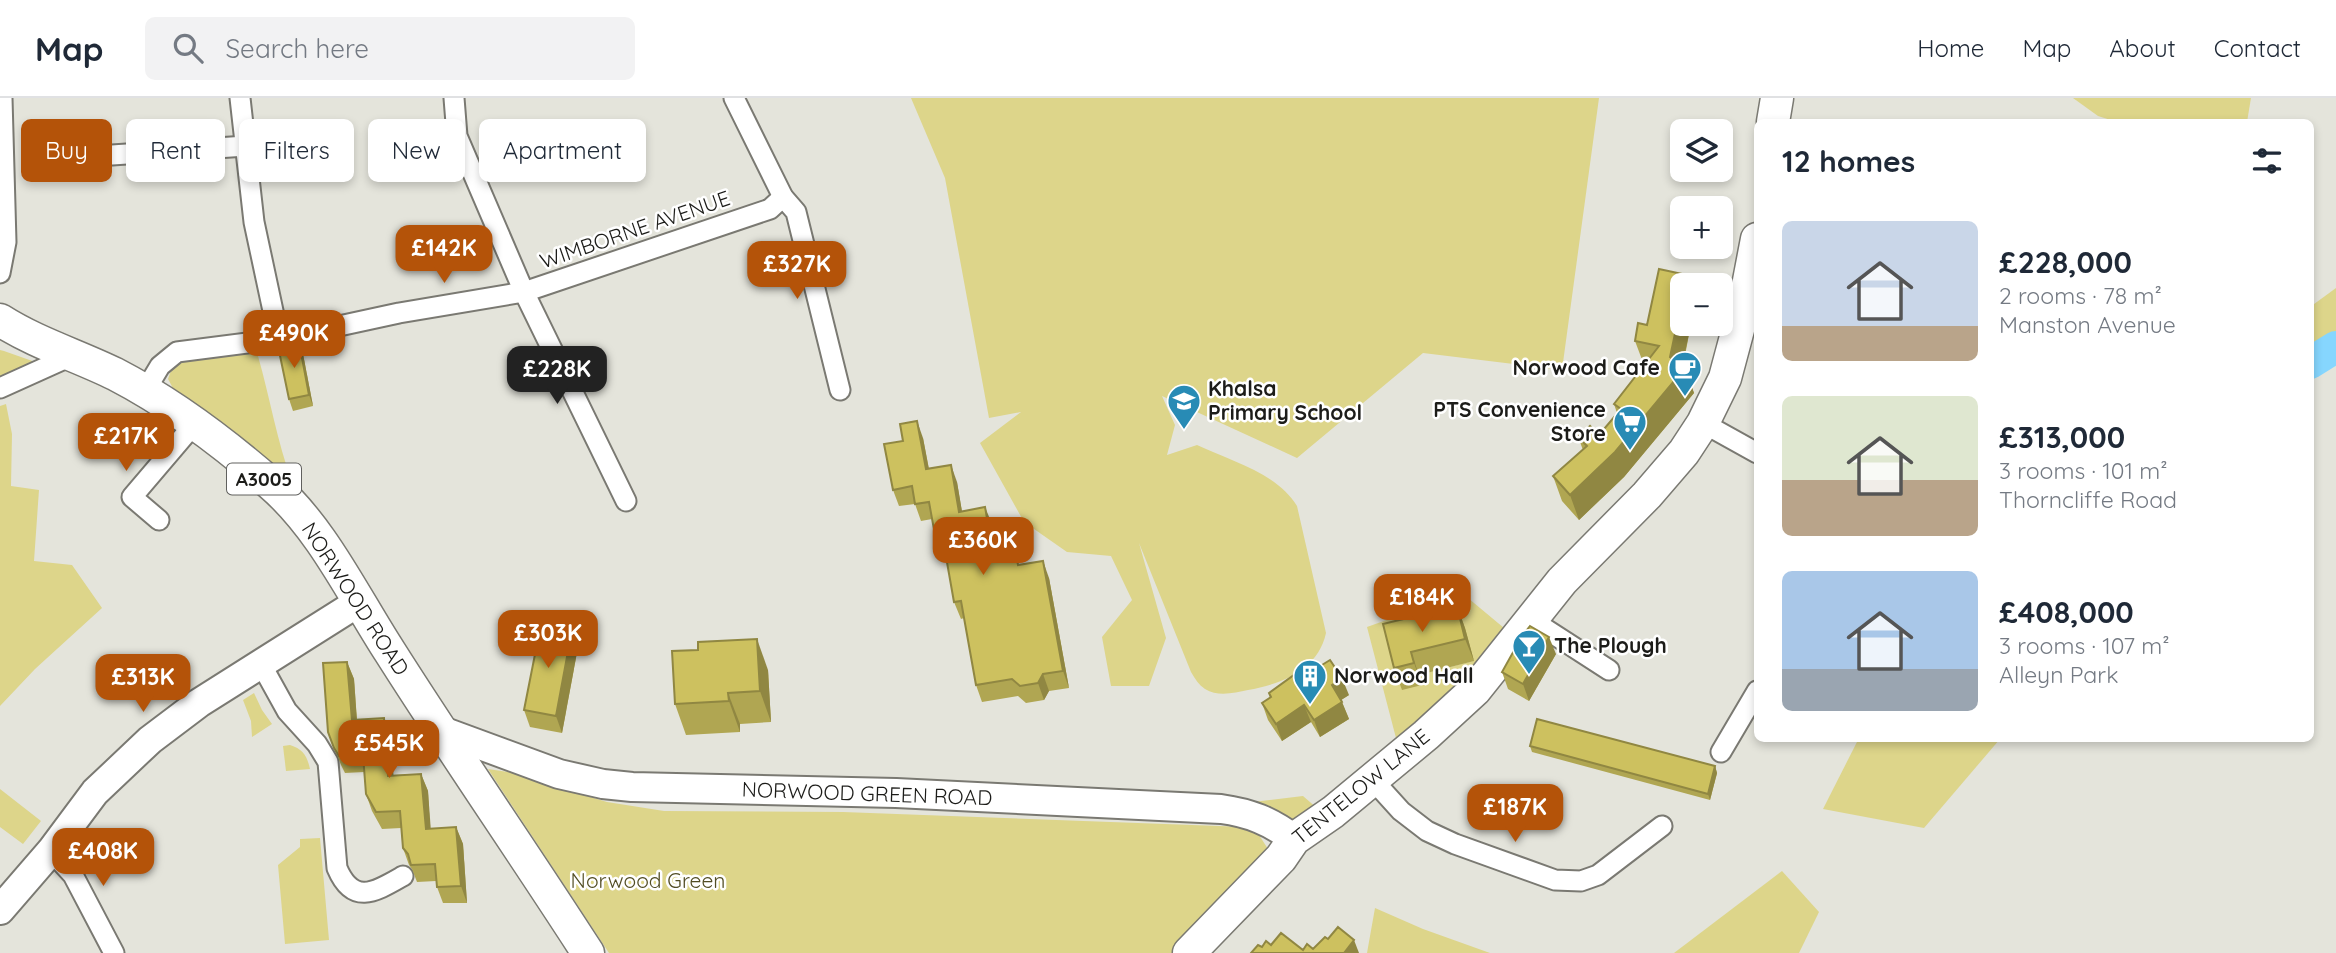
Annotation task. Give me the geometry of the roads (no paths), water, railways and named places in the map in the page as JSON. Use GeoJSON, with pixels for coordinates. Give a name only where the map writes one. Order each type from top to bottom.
{"type":"FeatureCollection","features":[{"type":"Feature","properties":{"kind":"main road"},"geometry":{"type":"LineString","coordinates":[[1774,119],[1777,98]]}},
{"type":"Feature","properties":{"kind":"main road","name":"TENTELOW LANE"},"geometry":{"type":"LineString","coordinates":[[1189,953],[1281,858],[1294,839],[1324,819],[1426,735],[1475,690],[1530,619],[1596,545],[1667,474],[1703,423],[1725,378],[1744,307],[1754,255]]}},
{"type":"Feature","properties":{"kind":"main road","name":"NORWOOD ROAD"},"geometry":{"type":"LineString","coordinates":[[0,320],[32,339],[145,391],[195,423],[271,484],[295,508],[588,953]]}},
{"type":"Feature","properties":{"kind":"street"},"geometry":{"type":"LineString","coordinates":[[0,273],[6,242],[2,98]]}},
{"type":"Feature","properties":{"kind":"street"},"geometry":{"type":"LineString","coordinates":[[240,98],[243,119]]}},
{"type":"Feature","properties":{"kind":"street"},"geometry":{"type":"LineString","coordinates":[[454,98],[457,136],[524,292],[626,501]]}},
{"type":"Feature","properties":{"kind":"street"},"geometry":{"type":"LineString","coordinates":[[734,98],[783,197],[796,212],[840,390]]}},
{"type":"Feature","properties":{"kind":"street"},"geometry":{"type":"LineString","coordinates":[[113,155],[239,146]]}},
{"type":"Feature","properties":{"kind":"street"},"geometry":{"type":"LineString","coordinates":[[250,182],[254,222],[278,339]]}},
{"type":"Feature","properties":{"kind":"street","name":"WIMBORNE AVENUE"},"geometry":{"type":"LineString","coordinates":[[145,391],[160,366],[177,352],[278,339],[399,313],[524,292],[770,209],[783,197]]}},
{"type":"Feature","properties":{"kind":"street"},"geometry":{"type":"LineString","coordinates":[[0,388],[71,356]]}},
{"type":"Feature","properties":{"kind":"street"},"geometry":{"type":"LineString","coordinates":[[159,520],[132,498],[195,423]]}},
{"type":"Feature","properties":{"kind":"street"},"geometry":{"type":"LineString","coordinates":[[1703,423],[1754,451]]}},
{"type":"Feature","properties":{"kind":"street"},"geometry":{"type":"LineString","coordinates":[[0,911],[51,851],[95,792],[150,740],[199,703],[359,602]]}},
{"type":"Feature","properties":{"kind":"street"},"geometry":{"type":"LineString","coordinates":[[1530,619],[1609,670]]}},
{"type":"Feature","properties":{"kind":"street"},"geometry":{"type":"LineString","coordinates":[[261,664],[286,711],[317,744],[328,762],[337,868],[344,882],[358,892],[376,892],[403,876]]}},
{"type":"Feature","properties":{"kind":"street"},"geometry":{"type":"LineString","coordinates":[[1721,752],[1754,696]]}},
{"type":"Feature","properties":{"kind":"street","name":"NORWOOD GREEN ROAD"},"geometry":{"type":"LineString","coordinates":[[442,731],[559,774],[603,784],[668,789],[897,793],[1221,809],[1256,816],[1270,822],[1294,839]]}},
{"type":"Feature","properties":{"kind":"street"},"geometry":{"type":"LineString","coordinates":[[1372,779],[1407,817],[1427,831],[1455,844],[1555,880],[1581,881],[1598,875],[1662,827]]}},
{"type":"Feature","properties":{"kind":"street"},"geometry":{"type":"LineString","coordinates":[[51,851],[73,875],[114,953]]}},
{"type":"Feature","properties":{"kind":"waterway"},"geometry":{"type":"LineString","coordinates":[[2314,361],[2336,347]]}},
{"type":"Feature","properties":{"kind":"place","name":"Norwood Cafe"},"geometry":{"type":"Point","coordinates":[1685,398]}},
{"type":"Feature","properties":{"kind":"place","name":"Khalsa Primary School"},"geometry":{"type":"Point","coordinates":[1184,431]}},
{"type":"Feature","properties":{"kind":"place","name":"PTS Convenience Store"},"geometry":{"type":"Point","coordinates":[1630,452]}},
{"type":"Feature","properties":{"kind":"place","name":"The Plough"},"geometry":{"type":"Point","coordinates":[1529,676]}},
{"type":"Feature","properties":{"kind":"place","name":"Norwood Hall"},"geometry":{"type":"Point","coordinates":[1310,706]}},
{"type":"Feature","properties":{"kind":"park label","name":"Norwood Green"},"geometry":{"type":"Point","coordinates":[648,881]}}]}
